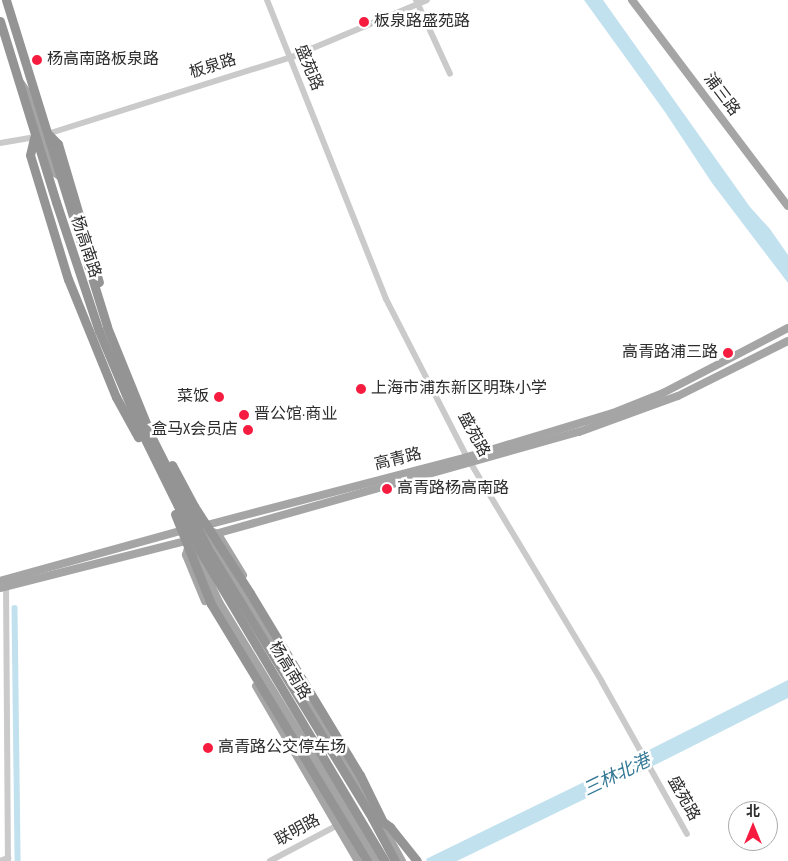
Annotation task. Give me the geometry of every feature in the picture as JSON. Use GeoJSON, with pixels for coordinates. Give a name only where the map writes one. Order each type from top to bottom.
{"type":"FeatureCollection","features":[{"type":"Feature","properties":{"kind":"highway","name":"杨高南路"},"geometry":{"type":"LineString","coordinates":[[7,0],[64,195],[108,327],[152,438],[208,549],[293,699],[360,826],[385,861]]}},
{"type":"Feature","properties":{"kind":"highway","name":"杨高南路"},"geometry":{"type":"LineString","coordinates":[[0,21],[56,202],[96,322],[134,415],[200,551],[293,699],[358,796],[395,861]]}},
{"type":"Feature","properties":{"kind":"highway"},"geometry":{"type":"LineString","coordinates":[[140,440],[116,398],[68,279],[30,155],[41,136],[58,144],[108,310],[148,416]]}},
{"type":"Feature","properties":{"kind":"highway","name":"杨高南路"},"geometry":{"type":"LineString","coordinates":[[131,389],[148,416],[194,506],[250,593],[370,796],[383,822]]}},
{"type":"Feature","properties":{"kind":"highway","name":"杨高南路"},"geometry":{"type":"LineString","coordinates":[[134,415],[140,440],[174,510],[211,604],[359,847]]}},
{"type":"Feature","properties":{"kind":"highway"},"geometry":{"type":"LineString","coordinates":[[383,822],[417,861]]}},
{"type":"Feature","properties":{"kind":"highway"},"geometry":{"type":"LineString","coordinates":[[359,847],[367,861]]}},
{"type":"Feature","properties":{"kind":"main road","name":"杨高南路"},"geometry":{"type":"LineString","coordinates":[[7,0],[41,136],[96,329],[125,401],[187,530]]}},
{"type":"Feature","properties":{"kind":"main road","name":"浦三路"},"geometry":{"type":"LineString","coordinates":[[632,0],[788,206]]}},
{"type":"Feature","properties":{"kind":"main road","name":"杨高南路"},"geometry":{"type":"LineString","coordinates":[[0,30],[14,75],[61,177],[109,326],[128,376],[198,527]]}},
{"type":"Feature","properties":{"kind":"main road","name":"高青路"},"geometry":{"type":"LineString","coordinates":[[3,584],[173,533],[551,433],[649,399],[788,328]]}},
{"type":"Feature","properties":{"kind":"main road","name":"高青路"},"geometry":{"type":"LineString","coordinates":[[3,584],[218,534],[472,464],[579,432],[678,396],[788,341]]}},
{"type":"Feature","properties":{"kind":"main road","name":"杨高南路"},"geometry":{"type":"LineString","coordinates":[[157,470],[220,602],[360,826],[377,861]]}},
{"type":"Feature","properties":{"kind":"main road"},"geometry":{"type":"LineString","coordinates":[[173,533],[180,527],[179,516]]}},
{"type":"Feature","properties":{"kind":"main road"},"geometry":{"type":"LineString","coordinates":[[198,527],[218,534]]}},
{"type":"Feature","properties":{"kind":"main road"},"geometry":{"type":"LineString","coordinates":[[187,530],[218,534]]}},
{"type":"Feature","properties":{"kind":"main road"},"geometry":{"type":"LineString","coordinates":[[187,530],[208,536]]}},
{"type":"Feature","properties":{"kind":"main road","name":"杨高南路"},"geometry":{"type":"LineString","coordinates":[[218,534],[349,750],[358,796]]}},
{"type":"Feature","properties":{"kind":"main road","name":"杨高南路"},"geometry":{"type":"LineString","coordinates":[[208,536],[353,772]]}},
{"type":"Feature","properties":{"kind":"main road","name":"杨高南路"},"geometry":{"type":"LineString","coordinates":[[190,540],[186,555],[206,603],[358,861]]}},
{"type":"Feature","properties":{"kind":"main road","name":"杨高南路"},"geometry":{"type":"LineString","coordinates":[[356,782],[383,822],[402,861]]}},
{"type":"Feature","properties":{"kind":"main road","name":"杨高南路"},"geometry":{"type":"LineString","coordinates":[[359,847],[360,826]]}},
{"type":"Feature","properties":{"kind":"main road","name":"杨高南路"},"geometry":{"type":"LineString","coordinates":[[354,838],[358,861]]}},
{"type":"Feature","properties":{"kind":"street","name":"盛苑路"},"geometry":{"type":"LineString","coordinates":[[267,0],[386,299],[467,456],[602,682],[686,834]]}},
{"type":"Feature","properties":{"kind":"street","name":"板泉路"},"geometry":{"type":"LineString","coordinates":[[0,142],[41,136],[289,58],[417,2],[427,0]]}},
{"type":"Feature","properties":{"kind":"street"},"geometry":{"type":"LineString","coordinates":[[417,2],[450,74]]}},
{"type":"Feature","properties":{"kind":"street"},"geometry":{"type":"LineString","coordinates":[[0,860],[8,859],[3,584]]}},
{"type":"Feature","properties":{"kind":"street","name":"联明路"},"geometry":{"type":"LineString","coordinates":[[270,861],[338,825]]}},
{"type":"Feature","properties":{"kind":"water"},"geometry":{"type":"Polygon","coordinates":[[[584,0],[603,0],[750,207],[770,229],[788,255],[788,283],[712,183],[665,112],[584,0]]]}},
{"type":"Feature","properties":{"kind":"water","name":"三林北港"},"geometry":{"type":"Polygon","coordinates":[[[788,680],[788,698],[661,762],[457,861],[427,861],[426,859],[625,762],[788,680]]]}},
{"type":"Feature","properties":{"kind":"waterway"},"geometry":{"type":"LineString","coordinates":[[15,608],[18,861]]}},
{"type":"Feature","properties":{"kind":"place","name":"板泉路盛苑路"},"geometry":{"type":"Point","coordinates":[364,22]}},
{"type":"Feature","properties":{"kind":"place","name":"杨高南路板泉路"},"geometry":{"type":"Point","coordinates":[37,60]}},
{"type":"Feature","properties":{"kind":"place","name":"高青路浦三路"},"geometry":{"type":"Point","coordinates":[728,353]}},
{"type":"Feature","properties":{"kind":"place","name":"上海市浦东新区明珠小学"},"geometry":{"type":"Point","coordinates":[361,389]}},
{"type":"Feature","properties":{"kind":"place","name":"菜饭"},"geometry":{"type":"Point","coordinates":[219,397]}},
{"type":"Feature","properties":{"kind":"place","name":"晋公馆·商业"},"geometry":{"type":"Point","coordinates":[244,415]}},
{"type":"Feature","properties":{"kind":"place","name":"盒马X会员店"},"geometry":{"type":"Point","coordinates":[248,430]}},
{"type":"Feature","properties":{"kind":"place","name":"高青路杨高南路"},"geometry":{"type":"Point","coordinates":[387,489]}},
{"type":"Feature","properties":{"kind":"place","name":"高青路公交停车场"},"geometry":{"type":"Point","coordinates":[208,748]}}]}
